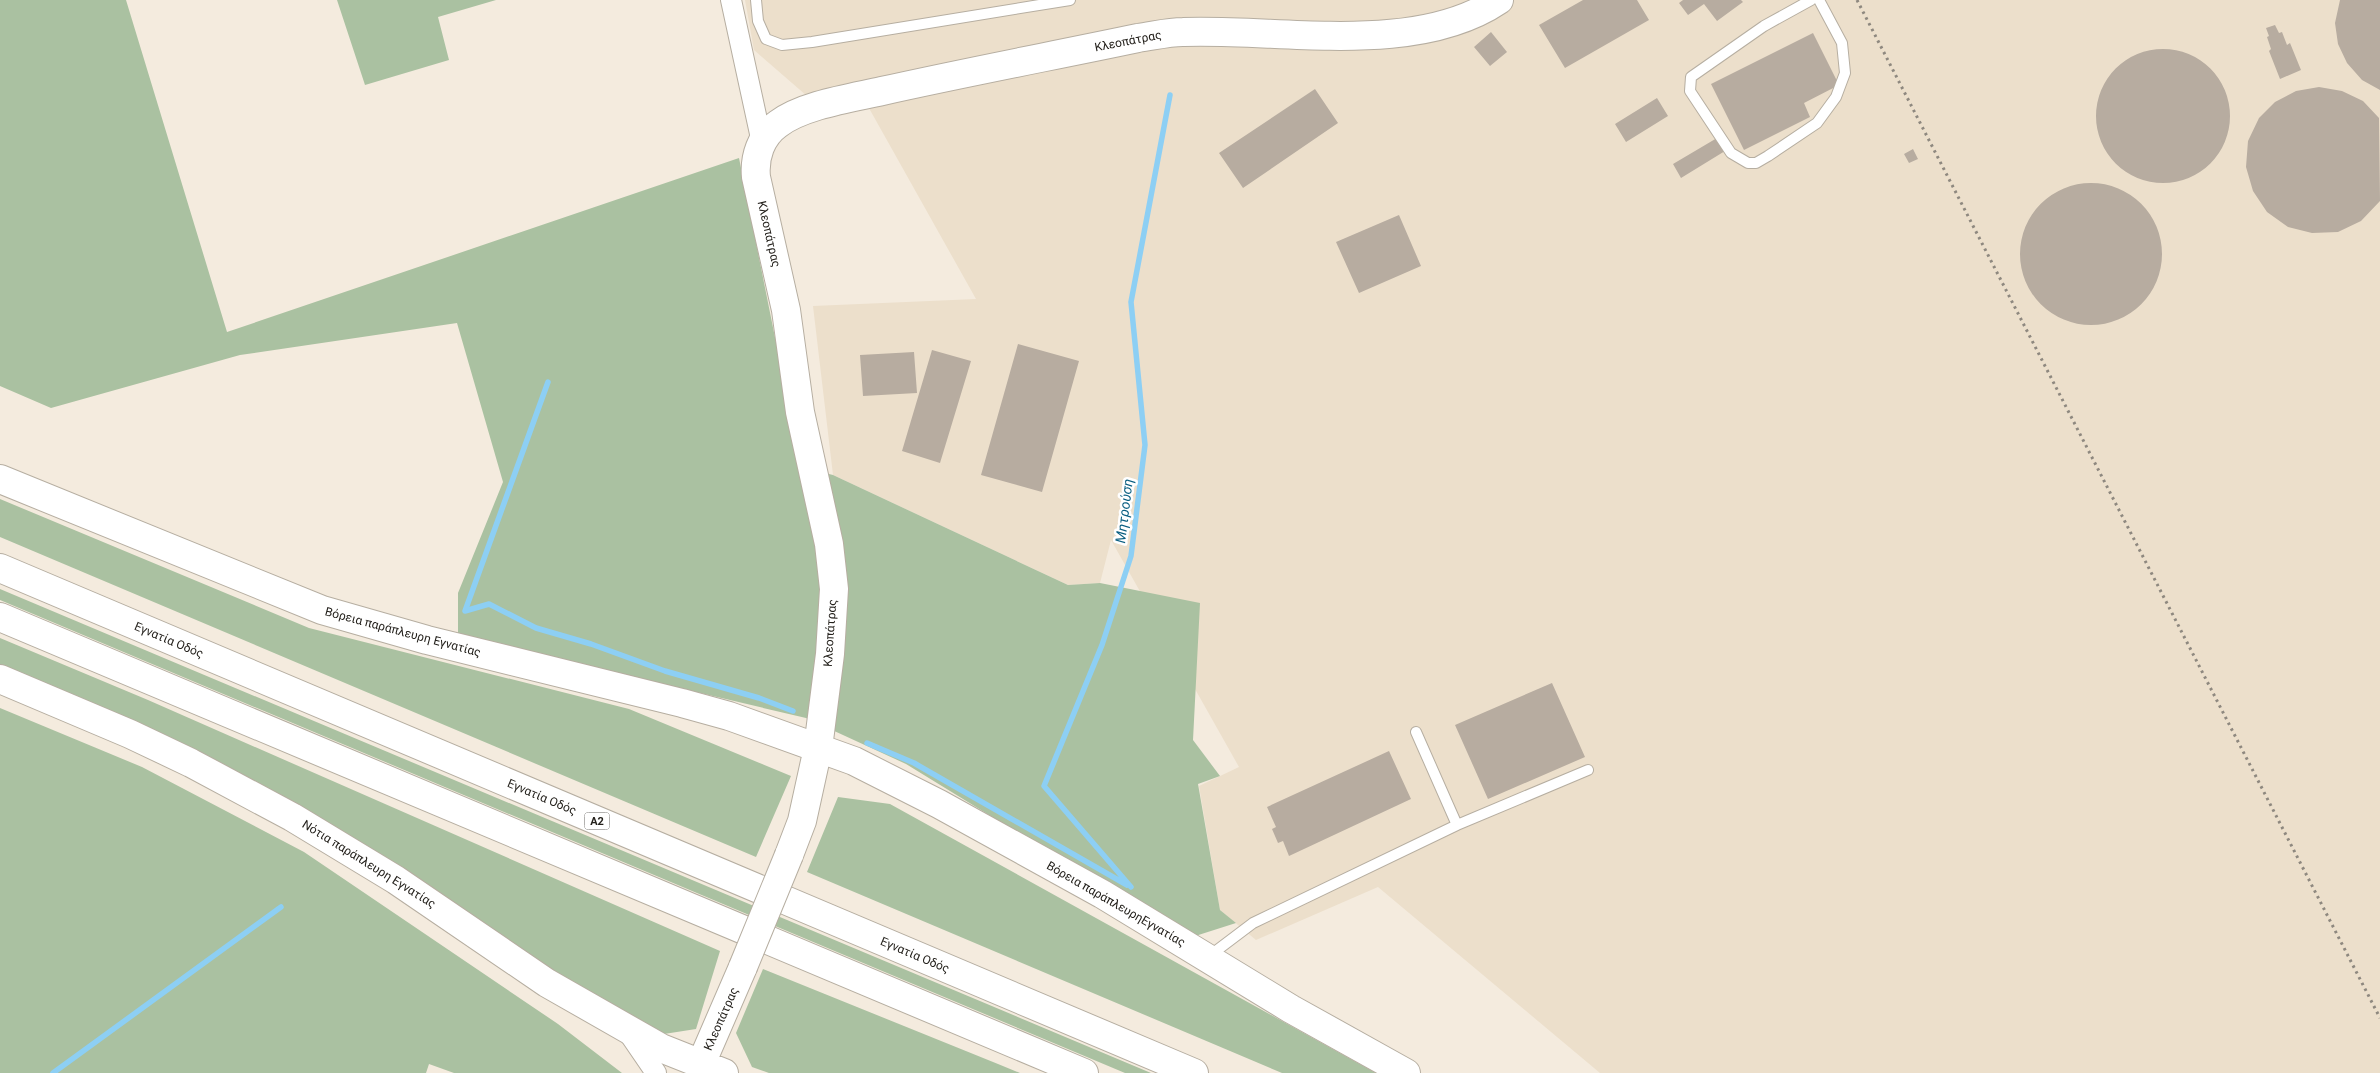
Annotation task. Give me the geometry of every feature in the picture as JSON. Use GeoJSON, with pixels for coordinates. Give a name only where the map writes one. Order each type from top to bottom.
{"type":"FeatureCollection","features":[{"type":"Feature","properties":{"kind":"main road","name":"Κλεοπάτρας"},"geometry":{"type":"LineString","coordinates":[[705,1071],[789,855],[809,795],[818,748],[830,654],[833,598],[832,568],[825,522],[800,412],[780,278],[756,177],[755,164],[762,143],[771,129],[787,118],[846,99],[1138,38],[1181,32],[1357,35],[1387,33],[1452,22],[1472,16],[1499,0]]}},
{"type":"Feature","properties":{"kind":"main road","name":"Βόρεια παράπλευρη Εγνατίας"},"geometry":{"type":"LineString","coordinates":[[0,479],[322,610],[427,640],[729,716],[818,748]]}},
{"type":"Feature","properties":{"kind":"main road","name":"Εγνατία Οδός"},"geometry":{"type":"LineString","coordinates":[[0,568],[1194,1073]]}},
{"type":"Feature","properties":{"kind":"main road"},"geometry":{"type":"LineString","coordinates":[[0,617],[1084,1073]]}},
{"type":"Feature","properties":{"kind":"main road","name":"Νότια παράπλευρη Εγνατίας"},"geometry":{"type":"LineString","coordinates":[[0,679],[130,734],[191,763],[292,817],[396,880],[547,983],[705,1071]]}},
{"type":"Feature","properties":{"kind":"main road","name":"Βόρεια παράπλευρηΕγνατίας"},"geometry":{"type":"LineString","coordinates":[[818,748],[854,762],[939,804],[1102,894],[1291,1009],[1406,1073]]}},
{"type":"Feature","properties":{"kind":"street"},"geometry":{"type":"LineString","coordinates":[[731,0],[762,143]]}},
{"type":"Feature","properties":{"kind":"street"},"geometry":{"type":"LineString","coordinates":[[626,1028],[656,1073]]}},
{"type":"Feature","properties":{"kind":"lane"},"geometry":{"type":"LineString","coordinates":[[756,0],[758,21],[766,39],[782,45],[812,42],[1070,0]]}},
{"type":"Feature","properties":{"kind":"lane"},"geometry":{"type":"LineString","coordinates":[[1810,0],[1764,26],[1691,76],[1690,92],[1731,153],[1741,160],[1756,163],[1817,123],[1836,96],[1845,73],[1842,43],[1819,0]]}},
{"type":"Feature","properties":{"kind":"lane"},"geometry":{"type":"LineString","coordinates":[[1416,732],[1457,826]]}},
{"type":"Feature","properties":{"kind":"lane"},"geometry":{"type":"LineString","coordinates":[[1208,958],[1252,923],[1457,826],[1588,770]]}},
{"type":"Feature","properties":{"kind":"path"},"geometry":{"type":"LineString","coordinates":[[1857,0],[2380,1018]]}},
{"type":"Feature","properties":{"kind":"shaded area"},"geometry":{"type":"Polygon","coordinates":[[[745,0],[2380,0],[2380,1073],[1600,1073],[1378,887],[1256,940],[1220,910],[1199,786],[1239,767],[1111,540],[1100,583],[1068,585],[833,475],[813,306],[976,299],[856,85],[807,96],[754,50],[745,0]]]}},
{"type":"Feature","properties":{"kind":"green space"},"geometry":{"type":"Polygon","coordinates":[[[0,0],[126,0],[227,332],[739,158],[801,467],[833,475],[1068,585],[1100,583],[1200,603],[1193,740],[1220,776],[1198,784],[1220,910],[1236,923],[1189,938],[906,764],[806,718],[458,636],[458,593],[503,482],[457,323],[240,355],[51,408],[0,386],[0,0]]]}},
{"type":"Feature","properties":{"kind":"green space"},"geometry":{"type":"Polygon","coordinates":[[[337,0],[496,0],[438,17],[449,60],[365,85],[337,0]]]}},
{"type":"Feature","properties":{"kind":"green space"},"geometry":{"type":"Polygon","coordinates":[[[0,499],[309,628],[629,709],[791,776],[756,857],[0,537],[0,499]]]}},
{"type":"Feature","properties":{"kind":"green space"},"geometry":{"type":"Polygon","coordinates":[[[0,589],[1151,1073],[1125,1073],[0,600],[0,589]]]}},
{"type":"Feature","properties":{"kind":"green space"},"geometry":{"type":"Polygon","coordinates":[[[0,638],[148,700],[720,951],[696,1029],[664,1034],[536,968],[363,852],[0,673],[0,638]]]}},
{"type":"Feature","properties":{"kind":"green space"},"geometry":{"type":"Polygon","coordinates":[[[0,708],[142,767],[304,852],[558,1024],[622,1073],[454,1073],[429,1064],[426,1073],[0,1073],[0,708]]]}},
{"type":"Feature","properties":{"kind":"green space"},"geometry":{"type":"Polygon","coordinates":[[[838,797],[890,804],[1376,1073],[1282,1073],[807,872],[838,797]]]}},
{"type":"Feature","properties":{"kind":"green space"},"geometry":{"type":"Polygon","coordinates":[[[763,969],[1020,1073],[769,1073],[752,1067],[736,1033],[763,969]]]}},
{"type":"Feature","properties":{"kind":"building"},"geometry":{"type":"Polygon","coordinates":[[[1583,0],[1637,0],[1649,20],[1565,68],[1539,25],[1583,0]]]}},
{"type":"Feature","properties":{"kind":"building"},"geometry":{"type":"Polygon","coordinates":[[[1683,0],[1741,0],[1743,2],[1717,21],[1704,4],[1688,15],[1679,3],[1683,0]]]}},
{"type":"Feature","properties":{"kind":"building"},"geometry":{"type":"Polygon","coordinates":[[[2340,0],[2380,0],[2380,90],[2362,80],[2347,63],[2338,44],[2335,23],[2340,0]]]}},
{"type":"Feature","properties":{"kind":"building"},"geometry":{"type":"Polygon","coordinates":[[[2275,25],[2279,33],[2282,32],[2287,45],[2290,43],[2301,70],[2280,79],[2269,51],[2271,49],[2266,28],[2275,25]]]}},
{"type":"Feature","properties":{"kind":"building"},"geometry":{"type":"Polygon","coordinates":[[[1491,32],[1507,52],[1490,66],[1474,47],[1491,32]]]}},
{"type":"Feature","properties":{"kind":"building"},"geometry":{"type":"Polygon","coordinates":[[[1813,33],[1839,85],[1804,103],[1810,117],[1744,150],[1711,84],[1813,33]]]}},
{"type":"Feature","properties":{"kind":"building"},"geometry":{"type":"Polygon","coordinates":[[[2163,49],[2189,54],[2200,60],[2210,69],[2219,79],[2225,90],[2230,116],[2225,142],[2219,153],[2210,163],[2200,172],[2189,178],[2163,183],[2137,178],[2126,172],[2116,163],[2107,153],[2101,142],[2096,116],[2101,90],[2107,79],[2116,69],[2126,60],[2137,54],[2163,49]]]}},
{"type":"Feature","properties":{"kind":"building"},"geometry":{"type":"Polygon","coordinates":[[[2319,87],[2342,91],[2363,101],[2379,118],[2380,201],[2361,221],[2338,232],[2312,233],[2288,227],[2267,212],[2253,191],[2246,167],[2248,141],[2259,118],[2275,102],[2296,91],[2319,87]]]}},
{"type":"Feature","properties":{"kind":"building"},"geometry":{"type":"Polygon","coordinates":[[[1315,89],[1338,123],[1243,188],[1219,153],[1315,89]]]}},
{"type":"Feature","properties":{"kind":"building"},"geometry":{"type":"Polygon","coordinates":[[[1657,98],[1668,116],[1626,142],[1615,124],[1657,98]]]}},
{"type":"Feature","properties":{"kind":"building"},"geometry":{"type":"Polygon","coordinates":[[[1717,138],[1725,151],[1681,178],[1673,164],[1717,138]]]}},
{"type":"Feature","properties":{"kind":"building"},"geometry":{"type":"Polygon","coordinates":[[[1913,149],[1918,159],[1909,163],[1904,154],[1913,149]]]}},
{"type":"Feature","properties":{"kind":"building"},"geometry":{"type":"Polygon","coordinates":[[[2091,183],[2105,184],[2118,188],[2131,195],[2141,204],[2150,214],[2157,227],[2161,240],[2161,268],[2157,281],[2150,294],[2141,304],[2131,313],[2118,320],[2105,324],[2091,325],[2077,324],[2064,320],[2051,313],[2041,304],[2032,294],[2025,281],[2021,268],[2020,254],[2021,240],[2025,227],[2032,214],[2041,204],[2051,195],[2064,188],[2077,184],[2091,183]]]}},
{"type":"Feature","properties":{"kind":"building"},"geometry":{"type":"Polygon","coordinates":[[[1399,215],[1421,266],[1359,293],[1336,242],[1399,215]]]}},
{"type":"Feature","properties":{"kind":"building"},"geometry":{"type":"Polygon","coordinates":[[[1018,344],[1079,361],[1042,492],[981,475],[1018,344]]]}},
{"type":"Feature","properties":{"kind":"building"},"geometry":{"type":"Polygon","coordinates":[[[932,350],[971,361],[940,463],[902,451],[932,350]]]}},
{"type":"Feature","properties":{"kind":"building"},"geometry":{"type":"Polygon","coordinates":[[[914,352],[917,393],[863,396],[860,355],[914,352]]]}},
{"type":"Feature","properties":{"kind":"building"},"geometry":{"type":"Polygon","coordinates":[[[1552,683],[1585,757],[1488,799],[1455,725],[1552,683]]]}},
{"type":"Feature","properties":{"kind":"building"},"geometry":{"type":"Polygon","coordinates":[[[1389,751],[1411,799],[1289,856],[1283,841],[1278,843],[1272,829],[1276,827],[1267,807],[1389,751]]]}},
{"type":"Feature","properties":{"kind":"waterway","name":"Μητρούση"},"geometry":{"type":"LineString","coordinates":[[1131,887],[1044,786],[1102,645],[1131,556],[1145,445],[1131,302],[1170,95]]}},
{"type":"Feature","properties":{"kind":"waterway"},"geometry":{"type":"LineString","coordinates":[[465,611],[548,382]]}},
{"type":"Feature","properties":{"kind":"waterway"},"geometry":{"type":"LineString","coordinates":[[465,611],[489,604],[536,628],[591,644],[665,671],[759,698],[793,711]]}},
{"type":"Feature","properties":{"kind":"waterway"},"geometry":{"type":"LineString","coordinates":[[867,743],[914,763],[1127,885]]}},
{"type":"Feature","properties":{"kind":"waterway"},"geometry":{"type":"LineString","coordinates":[[53,1073],[281,907]]}}]}
